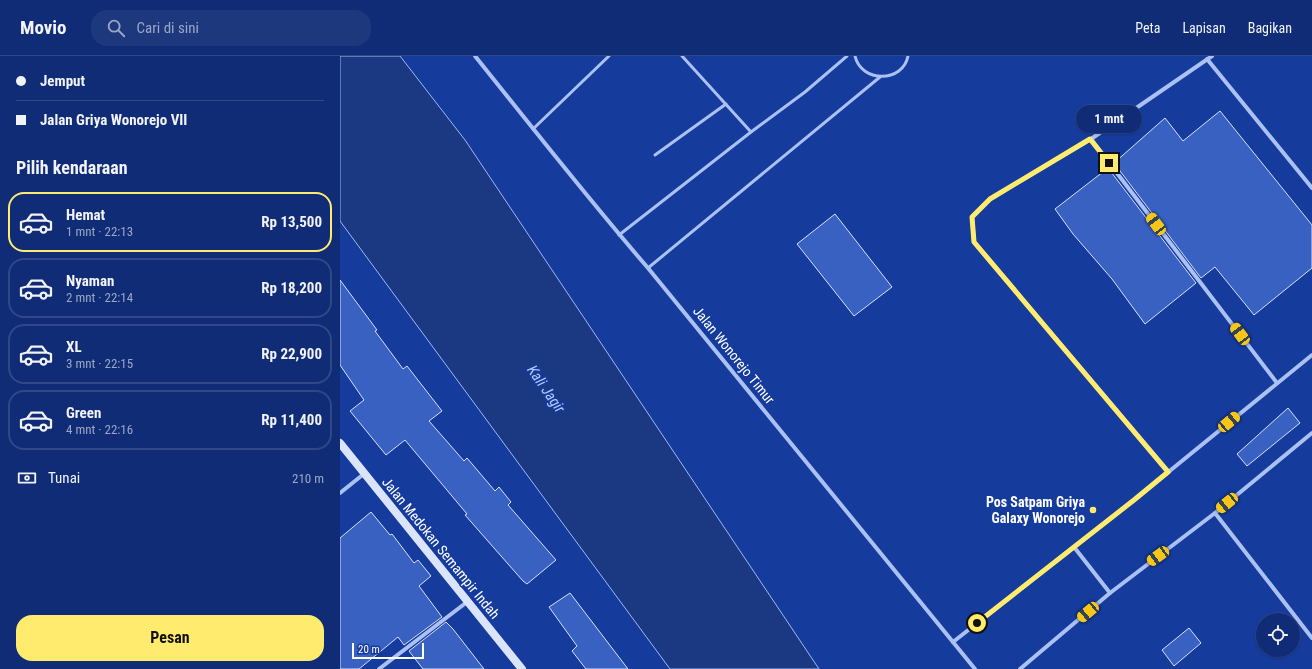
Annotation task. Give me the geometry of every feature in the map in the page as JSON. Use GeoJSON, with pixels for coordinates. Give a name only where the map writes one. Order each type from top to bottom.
{"type":"FeatureCollection","features":[{"type":"Feature","properties":{"kind":"street","name":"Jalan Wonorejo Timur"},"geometry":{"type":"LineString","coordinates":[[475,56],[975,669]]}},
{"type":"Feature","properties":{"kind":"street"},"geometry":{"type":"LineString","coordinates":[[1168,472],[974,242],[972,217],[990,199],[1090,139],[1212,56]]}},
{"type":"Feature","properties":{"kind":"street"},"geometry":{"type":"LineString","coordinates":[[1207,59],[1312,188]]}},
{"type":"Feature","properties":{"kind":"street"},"geometry":{"type":"LineString","coordinates":[[1090,139],[1277,383]]}},
{"type":"Feature","properties":{"kind":"street"},"geometry":{"type":"LineString","coordinates":[[953,642],[1312,356]]}},
{"type":"Feature","properties":{"kind":"street"},"geometry":{"type":"LineString","coordinates":[[1020,669],[1110,594],[1215,513],[1312,433]]}},
{"type":"Feature","properties":{"kind":"street","name":"Jalan Medokan Semampir Indah"},"geometry":{"type":"LineString","coordinates":[[340,443],[522,669]]}},
{"type":"Feature","properties":{"kind":"street"},"geometry":{"type":"LineString","coordinates":[[340,493],[365,473]]}},
{"type":"Feature","properties":{"kind":"street"},"geometry":{"type":"LineString","coordinates":[[1215,513],[1312,638]]}},
{"type":"Feature","properties":{"kind":"street"},"geometry":{"type":"LineString","coordinates":[[1074,547],[1110,594]]}},
{"type":"Feature","properties":{"kind":"street"},"geometry":{"type":"LineString","coordinates":[[378,669],[467,602]]}},
{"type":"Feature","properties":{"kind":"lane"},"geometry":{"type":"LineString","coordinates":[[533,129],[609,56]]}},
{"type":"Feature","properties":{"kind":"lane"},"geometry":{"type":"LineString","coordinates":[[682,56],[751,132]]}},
{"type":"Feature","properties":{"kind":"lane"},"geometry":{"type":"LineString","coordinates":[[619,234],[805,92],[847,56]]}},
{"type":"Feature","properties":{"kind":"lane"},"geometry":{"type":"LineString","coordinates":[[855,56],[856,61],[862,69],[870,75],[880,77],[892,76],[902,69],[908,56]]}},
{"type":"Feature","properties":{"kind":"lane"},"geometry":{"type":"LineString","coordinates":[[648,268],[880,77]]}},
{"type":"Feature","properties":{"kind":"lane"},"geometry":{"type":"LineString","coordinates":[[655,155],[726,104]]}},
{"type":"Feature","properties":{"kind":"water","name":"Kali Jagir"},"geometry":{"type":"Polygon","coordinates":[[[340,56],[400,56],[465,140],[819,669],[670,669],[340,221],[340,56]]]}},
{"type":"Feature","properties":{"kind":"building"},"geometry":{"type":"Polygon","coordinates":[[[1220,111],[1312,225],[1312,268],[1254,315],[1215,267],[1201,278],[1114,163],[1165,118],[1183,141],[1220,111]]]}},
{"type":"Feature","properties":{"kind":"building"},"geometry":{"type":"Polygon","coordinates":[[[1108,168],[1196,283],[1145,324],[1112,279],[1073,234],[1055,209],[1108,168]]]}},
{"type":"Feature","properties":{"kind":"building"},"geometry":{"type":"Polygon","coordinates":[[[835,214],[892,287],[854,316],[797,244],[835,214]]]}},
{"type":"Feature","properties":{"kind":"building"},"geometry":{"type":"Polygon","coordinates":[[[340,280],[377,330],[375,331],[403,369],[407,366],[442,411],[429,421],[464,461],[467,458],[495,491],[499,487],[511,502],[508,505],[556,560],[527,584],[465,515],[467,514],[405,440],[386,455],[350,411],[364,400],[340,365],[340,280]]]}},
{"type":"Feature","properties":{"kind":"building"},"geometry":{"type":"Polygon","coordinates":[[[1288,408],[1300,423],[1247,466],[1237,454],[1288,408]]]}},
{"type":"Feature","properties":{"kind":"building"},"geometry":{"type":"Polygon","coordinates":[[[371,512],[390,535],[392,534],[414,563],[418,560],[431,576],[419,586],[442,617],[404,645],[398,637],[359,669],[340,669],[340,538],[371,512]]]}},
{"type":"Feature","properties":{"kind":"building"},"geometry":{"type":"Polygon","coordinates":[[[570,593],[628,669],[586,669],[572,651],[577,646],[549,607],[570,593]]]}},
{"type":"Feature","properties":{"kind":"building"},"geometry":{"type":"Polygon","coordinates":[[[446,622],[484,669],[423,669],[409,651],[446,622]]]}},
{"type":"Feature","properties":{"kind":"building"},"geometry":{"type":"Polygon","coordinates":[[[1189,628],[1201,643],[1174,666],[1162,650],[1189,628]]]}},
{"type":"Feature","properties":{"kind":"place","name":"Pos Satpam Griya Galaxy Wonorejo"},"geometry":{"type":"Point","coordinates":[1093,510]}},
{"type":"Feature","properties":{"kind":"route"},"geometry":{"type":"LineString","coordinates":[[977,623],[1168,472],[974,242],[972,217],[990,199],[1090,139],[1109,163]]}}]}
